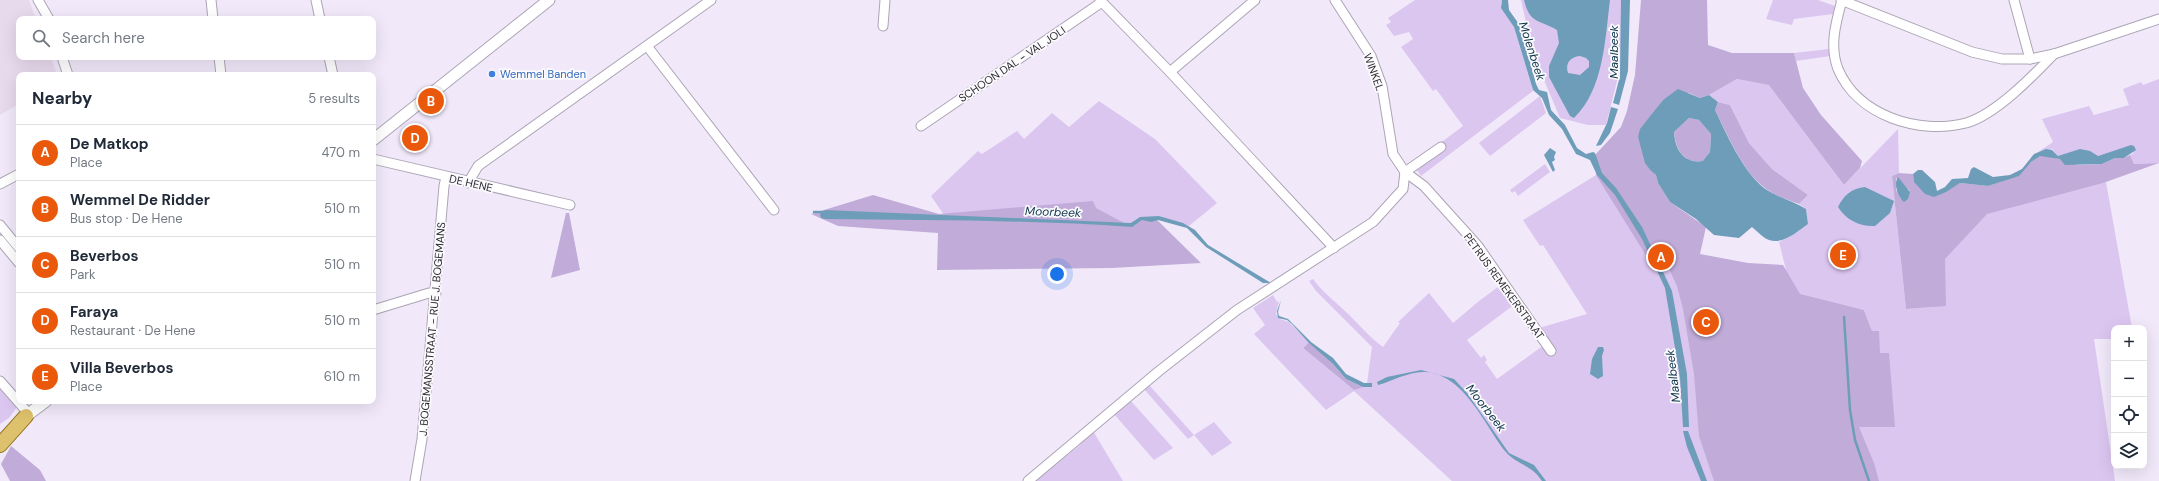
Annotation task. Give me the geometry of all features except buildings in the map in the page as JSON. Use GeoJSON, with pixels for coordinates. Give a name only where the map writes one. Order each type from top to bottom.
{"type":"FeatureCollection","features":[{"type":"Feature","properties":{"kind":"main road"},"geometry":{"type":"LineString","coordinates":[[0,431],[27,415]]}},
{"type":"Feature","properties":{"kind":"main road"},"geometry":{"type":"LineString","coordinates":[[0,445],[27,415]]}},
{"type":"Feature","properties":{"kind":"street"},"geometry":{"type":"LineString","coordinates":[[38,0],[46,16]]}},
{"type":"Feature","properties":{"kind":"street"},"geometry":{"type":"LineString","coordinates":[[210,0],[213,16]]}},
{"type":"Feature","properties":{"kind":"street"},"geometry":{"type":"LineString","coordinates":[[316,0],[319,16]]}},
{"type":"Feature","properties":{"kind":"street"},"geometry":{"type":"LineString","coordinates":[[376,138],[548,0]]}},
{"type":"Feature","properties":{"kind":"street"},"geometry":{"type":"LineString","coordinates":[[468,183],[478,166],[711,0]]}},
{"type":"Feature","properties":{"kind":"street"},"geometry":{"type":"LineString","coordinates":[[883,26],[885,0]]}},
{"type":"Feature","properties":{"kind":"street"},"geometry":{"type":"LineString","coordinates":[[1170,72],[1255,0]]}},
{"type":"Feature","properties":{"kind":"street","name":"WINKEL"},"geometry":{"type":"LineString","coordinates":[[1335,0],[1371,56],[1382,86],[1393,154],[1405,172]]}},
{"type":"Feature","properties":{"kind":"street"},"geometry":{"type":"LineString","coordinates":[[2054,54],[2008,97],[1979,117],[1966,123],[1932,127],[1906,123],[1890,117],[1864,101],[1849,86],[1838,68],[1834,52],[1834,27],[1842,0],[1972,52],[2002,58],[2030,59],[2054,54],[2159,19]]}},
{"type":"Feature","properties":{"kind":"street"},"geometry":{"type":"LineString","coordinates":[[2014,0],[2030,59]]}},
{"type":"Feature","properties":{"kind":"street"},"geometry":{"type":"LineString","coordinates":[[1101,1],[1170,72],[1334,248]]}},
{"type":"Feature","properties":{"kind":"street","name":"SCHOON DAL - VAL JOLI"},"geometry":{"type":"LineString","coordinates":[[921,126],[1101,1]]}},
{"type":"Feature","properties":{"kind":"street"},"geometry":{"type":"LineString","coordinates":[[647,46],[774,210]]}},
{"type":"Feature","properties":{"kind":"street"},"geometry":{"type":"LineString","coordinates":[[63,60],[67,72]]}},
{"type":"Feature","properties":{"kind":"street"},"geometry":{"type":"LineString","coordinates":[[219,60],[221,72]]}},
{"type":"Feature","properties":{"kind":"street"},"geometry":{"type":"LineString","coordinates":[[330,60],[332,72]]}},
{"type":"Feature","properties":{"kind":"street"},"geometry":{"type":"LineString","coordinates":[[1028,481],[1159,372],[1237,310],[1374,222],[1392,204],[1403,189],[1405,172],[1441,147]]}},
{"type":"Feature","properties":{"kind":"street","name":"DE HENE"},"geometry":{"type":"LineString","coordinates":[[376,160],[468,183],[570,205]]}},
{"type":"Feature","properties":{"kind":"street","name":"PETRUS REMEKERSTRAAT"},"geometry":{"type":"LineString","coordinates":[[1405,172],[1424,186],[1478,246],[1551,351]]}},
{"type":"Feature","properties":{"kind":"street"},"geometry":{"type":"LineString","coordinates":[[0,184],[16,176]]}},
{"type":"Feature","properties":{"kind":"street","name":"J. BOGEMANSSTRAAT - RUE J. BOGEMANS"},"geometry":{"type":"LineString","coordinates":[[416,481],[422,439],[446,177]]}},
{"type":"Feature","properties":{"kind":"street"},"geometry":{"type":"LineString","coordinates":[[0,225],[16,244]]}},
{"type":"Feature","properties":{"kind":"street"},"geometry":{"type":"LineString","coordinates":[[0,240],[16,259]]}},
{"type":"Feature","properties":{"kind":"street"},"geometry":{"type":"LineString","coordinates":[[376,309],[429,293],[436,294]]}},
{"type":"Feature","properties":{"kind":"street"},"geometry":{"type":"LineString","coordinates":[[0,381],[16,401]]}},
{"type":"Feature","properties":{"kind":"street"},"geometry":{"type":"LineString","coordinates":[[18,404],[27,415],[42,404]]}},
{"type":"Feature","properties":{"kind":"shaded area"},"geometry":{"type":"Polygon","coordinates":[[[0,0],[29,0],[35,16],[16,16],[16,60],[52,60],[56,72],[16,72],[16,106],[0,115],[0,0]]]}},
{"type":"Feature","properties":{"kind":"shaded area"},"geometry":{"type":"Polygon","coordinates":[[[1415,0],[1502,0],[1501,5],[1514,27],[1533,91],[1421,176],[1416,169],[1439,144],[1463,126],[1436,89],[1433,91],[1401,47],[1413,39],[1409,32],[1394,36],[1386,25],[1391,22],[1388,18],[1415,0]]]}},
{"type":"Feature","properties":{"kind":"shaded area"},"geometry":{"type":"Polygon","coordinates":[[[1521,0],[1621,0],[1621,65],[1606,125],[1588,125],[1560,118],[1533,54],[1521,0]]]}},
{"type":"Feature","properties":{"kind":"shaded area"},"geometry":{"type":"Polygon","coordinates":[[[1641,0],[1707,0],[1708,45],[1732,53],[1794,53],[1803,88],[1821,115],[1862,161],[1860,168],[1844,185],[1769,85],[1737,79],[1709,95],[1700,98],[1689,93],[1663,100],[1638,137],[1651,171],[1656,175],[1658,183],[1670,202],[1706,227],[1700,254],[1748,263],[1783,265],[1800,294],[1864,310],[1872,331],[1879,331],[1880,353],[1889,353],[1895,427],[1859,427],[1874,463],[1879,481],[1714,481],[1699,436],[1694,374],[1683,309],[1677,286],[1663,256],[1647,257],[1596,175],[1595,155],[1621,127],[1627,111],[1635,75],[1641,0]]]}},
{"type":"Feature","properties":{"kind":"shaded area"},"geometry":{"type":"Polygon","coordinates":[[[1773,0],[1818,0],[1835,6],[1833,14],[1794,19],[1792,25],[1766,19],[1773,0]]]}},
{"type":"Feature","properties":{"kind":"shaded area"},"geometry":{"type":"Polygon","coordinates":[[[1829,49],[1830,56],[1796,61],[1794,53],[1829,49]]]}},
{"type":"Feature","properties":{"kind":"shaded area"},"geometry":{"type":"Polygon","coordinates":[[[1737,79],[1770,85],[1844,185],[1898,129],[1899,173],[1892,176],[1906,309],[1932,307],[1919,237],[1964,219],[2106,182],[2131,325],[2111,325],[2111,339],[2094,339],[2111,454],[2111,469],[2113,469],[2115,481],[1452,481],[1354,391],[1326,410],[1254,334],[1265,325],[1253,308],[1273,295],[1277,302],[1279,301],[1276,314],[1280,319],[1289,322],[1309,342],[1303,348],[1354,390],[1364,383],[1367,383],[1372,347],[1316,291],[1309,281],[1313,279],[1324,292],[1383,347],[1400,323],[1398,322],[1429,293],[1453,323],[1502,284],[1515,304],[1467,340],[1481,358],[1484,355],[1487,360],[1485,362],[1497,379],[1544,345],[1539,328],[1587,314],[1543,245],[1540,246],[1523,220],[1596,175],[1640,211],[1667,264],[1786,270],[1779,242],[1808,224],[1806,209],[1799,204],[1808,195],[1772,169],[1749,143],[1730,105],[1718,102],[1709,95],[1737,79]],[[1851,307],[1872,331],[1864,310],[1851,307]]]}},
{"type":"Feature","properties":{"kind":"shaded area"},"geometry":{"type":"Polygon","coordinates":[[[2159,79],[2159,163],[2134,164],[2130,155],[2134,153],[2126,147],[2098,156],[2058,156],[2052,149],[2038,152],[2053,142],[2042,119],[2089,106],[2094,115],[2129,105],[2123,89],[2141,82],[2143,85],[2159,79]]]}},
{"type":"Feature","properties":{"kind":"shaded area"},"geometry":{"type":"Polygon","coordinates":[[[1540,96],[1546,113],[1490,156],[1479,143],[1540,96]]]}},
{"type":"Feature","properties":{"kind":"shaded area"},"geometry":{"type":"Polygon","coordinates":[[[1099,101],[1155,139],[1217,203],[1189,226],[1159,216],[1131,223],[944,215],[931,196],[978,151],[982,154],[1017,131],[1024,139],[1052,113],[1069,127],[1099,101]]]}},
{"type":"Feature","properties":{"kind":"shaded area"},"geometry":{"type":"Polygon","coordinates":[[[1718,102],[1730,105],[1749,143],[1772,169],[1808,195],[1799,204],[1769,191],[1757,181],[1743,163],[1730,141],[1715,110],[1718,102]]]}},
{"type":"Feature","properties":{"kind":"shaded area"},"geometry":{"type":"Polygon","coordinates":[[[1689,118],[1699,120],[1711,134],[1710,152],[1704,161],[1686,158],[1682,155],[1677,145],[1674,132],[1689,118]]]}},
{"type":"Feature","properties":{"kind":"shaded area"},"geometry":{"type":"Polygon","coordinates":[[[2040,155],[2060,159],[2078,165],[2102,164],[2115,158],[2124,158],[2130,155],[2134,164],[2159,163],[2103,183],[1987,214],[1945,259],[1946,306],[1906,309],[1892,176],[1899,173],[1913,174],[1914,181],[1921,189],[1942,193],[1960,183],[1988,186],[2011,178],[2040,155]],[[1896,178],[1896,190],[1901,199],[1910,191],[1896,178]]]}},
{"type":"Feature","properties":{"kind":"shaded area"},"geometry":{"type":"Polygon","coordinates":[[[1545,164],[1550,172],[1518,196],[1515,191],[1512,193],[1510,190],[1545,164]]]}},
{"type":"Feature","properties":{"kind":"shaded area"},"geometry":{"type":"Polygon","coordinates":[[[873,195],[939,214],[1093,201],[1096,208],[1126,224],[1154,217],[1201,263],[1112,268],[937,270],[938,233],[838,226],[811,214],[873,195]]]}},
{"type":"Feature","properties":{"kind":"shaded area"},"geometry":{"type":"Polygon","coordinates":[[[566,213],[569,213],[580,270],[551,278],[566,213]]]}},
{"type":"Feature","properties":{"kind":"shaded area"},"geometry":{"type":"Polygon","coordinates":[[[1309,342],[1333,364],[1346,379],[1363,387],[1354,390],[1303,348],[1309,342]]]}},
{"type":"Feature","properties":{"kind":"shaded area"},"geometry":{"type":"Polygon","coordinates":[[[1149,385],[1194,435],[1188,439],[1144,389],[1149,385]]]}},
{"type":"Feature","properties":{"kind":"shaded area"},"geometry":{"type":"Polygon","coordinates":[[[0,388],[17,407],[9,418],[0,424],[0,388]]]}},
{"type":"Feature","properties":{"kind":"shaded area"},"geometry":{"type":"Polygon","coordinates":[[[1130,400],[1173,448],[1154,460],[1114,414],[1130,400]]]}},
{"type":"Feature","properties":{"kind":"shaded area"},"geometry":{"type":"Polygon","coordinates":[[[1214,422],[1232,443],[1212,456],[1194,435],[1214,422]]]}},
{"type":"Feature","properties":{"kind":"shaded area"},"geometry":{"type":"Polygon","coordinates":[[[1093,431],[1123,481],[1035,481],[1079,446],[1093,431]]]}},
{"type":"Feature","properties":{"kind":"shaded area"},"geometry":{"type":"Polygon","coordinates":[[[11,446],[40,470],[46,481],[10,481],[1,464],[11,446]]]}},
{"type":"Feature","properties":{"kind":"water"},"geometry":{"type":"Polygon","coordinates":[[[1502,0],[1508,0],[1509,10],[1521,27],[1536,84],[1539,90],[1547,92],[1551,110],[1565,125],[1577,148],[1586,154],[1593,152],[1595,153],[1602,173],[1616,188],[1642,227],[1672,291],[1687,374],[1689,427],[1683,427],[1680,378],[1665,288],[1642,239],[1615,195],[1597,175],[1590,160],[1576,154],[1562,129],[1549,115],[1542,98],[1533,90],[1514,27],[1501,8],[1502,0]]]}},
{"type":"Feature","properties":{"kind":"water"},"geometry":{"type":"Polygon","coordinates":[[[1524,0],[1610,0],[1604,47],[1597,78],[1592,93],[1574,118],[1570,116],[1549,77],[1549,66],[1559,43],[1557,30],[1536,20],[1526,8],[1524,0]],[[1580,56],[1571,59],[1567,66],[1568,73],[1580,75],[1589,67],[1589,61],[1580,56]]]}},
{"type":"Feature","properties":{"kind":"water"},"geometry":{"type":"Polygon","coordinates":[[[1621,0],[1630,0],[1628,71],[1619,105],[1613,103],[1620,76],[1621,0]]]}},
{"type":"Feature","properties":{"kind":"water"},"geometry":{"type":"Polygon","coordinates":[[[1678,89],[1700,98],[1709,95],[1718,102],[1715,110],[1736,152],[1749,172],[1764,188],[1806,209],[1808,224],[1780,241],[1767,239],[1752,227],[1739,238],[1714,235],[1696,219],[1670,202],[1658,183],[1656,175],[1645,163],[1638,137],[1640,129],[1663,100],[1678,89]],[[1689,118],[1674,132],[1676,145],[1686,158],[1696,161],[1703,161],[1710,152],[1711,134],[1699,120],[1689,118]]]}},
{"type":"Feature","properties":{"kind":"water"},"geometry":{"type":"Polygon","coordinates":[[[1611,107],[1618,109],[1610,133],[1601,145],[1596,146],[1607,123],[1611,107]]]}},
{"type":"Feature","properties":{"kind":"water"},"geometry":{"type":"Polygon","coordinates":[[[2131,145],[2134,146],[2136,150],[2124,158],[2115,158],[2102,164],[2065,165],[2060,159],[2040,156],[2031,162],[2019,176],[1988,186],[1960,183],[1946,192],[1934,197],[1925,194],[1914,182],[1913,174],[1918,170],[1922,170],[1935,182],[1937,191],[1945,187],[1952,179],[1968,178],[1971,169],[1974,167],[1993,177],[2010,175],[2022,169],[2034,154],[2046,149],[2052,150],[2058,156],[2080,149],[2090,151],[2098,156],[2131,145]]]}},
{"type":"Feature","properties":{"kind":"water"},"geometry":{"type":"Polygon","coordinates":[[[1550,148],[1556,152],[1554,157],[1555,160],[1552,162],[1555,170],[1553,172],[1544,155],[1550,148]]]}},
{"type":"Feature","properties":{"kind":"water"},"geometry":{"type":"Polygon","coordinates":[[[1898,177],[1910,192],[1908,199],[1904,202],[1896,187],[1898,177]]]}},
{"type":"Feature","properties":{"kind":"water"},"geometry":{"type":"Polygon","coordinates":[[[1865,187],[1894,201],[1890,213],[1875,226],[1854,222],[1845,216],[1838,207],[1842,199],[1848,193],[1865,187]]]}},
{"type":"Feature","properties":{"kind":"water"},"geometry":{"type":"Polygon","coordinates":[[[825,210],[1131,223],[1140,217],[1159,216],[1183,223],[1195,230],[1208,245],[1271,283],[1263,283],[1206,247],[1187,228],[1158,220],[1151,222],[1142,220],[1132,227],[941,220],[825,219],[821,218],[820,214],[825,210]]]}},
{"type":"Feature","properties":{"kind":"water"},"geometry":{"type":"Polygon","coordinates":[[[1281,300],[1278,312],[1279,316],[1288,319],[1311,342],[1333,358],[1346,374],[1364,383],[1372,383],[1372,387],[1363,387],[1346,379],[1333,364],[1308,342],[1292,324],[1287,320],[1278,318],[1277,311],[1281,300]]]}},
{"type":"Feature","properties":{"kind":"water"},"geometry":{"type":"Polygon","coordinates":[[[1598,347],[1603,347],[1604,350],[1602,356],[1603,376],[1598,379],[1590,374],[1592,359],[1598,347]]]}},
{"type":"Feature","properties":{"kind":"water"},"geometry":{"type":"Polygon","coordinates":[[[1421,370],[1454,379],[1467,393],[1509,453],[1534,465],[1546,481],[1542,481],[1538,475],[1528,467],[1513,459],[1505,451],[1472,402],[1451,381],[1439,375],[1419,372],[1378,385],[1377,382],[1387,377],[1421,370]]]}},
{"type":"Feature","properties":{"kind":"water"},"geometry":{"type":"Polygon","coordinates":[[[1683,431],[1688,431],[1707,481],[1701,481],[1687,447],[1683,431]]]}},
{"type":"Feature","properties":{"kind":"waterway","name":"Moorbeek"},"geometry":{"type":"LineString","coordinates":[[814,212],[824,212]]}},
{"type":"Feature","properties":{"kind":"waterway"},"geometry":{"type":"LineString","coordinates":[[1844,317],[1850,410],[1855,440],[1869,481]]}},
{"type":"Feature","properties":{"kind":"place","name":"Wemmel Banden"},"geometry":{"type":"Point","coordinates":[492,74]}},
{"type":"Feature","properties":{"kind":"place","name":"Wemmel De Ridder"},"geometry":{"type":"Point","coordinates":[431,101]}},
{"type":"Feature","properties":{"kind":"place","name":"Faraya"},"geometry":{"type":"Point","coordinates":[415,138]}},
{"type":"Feature","properties":{"kind":"place","name":"Villa Beverbos"},"geometry":{"type":"Point","coordinates":[1843,255]}},
{"type":"Feature","properties":{"kind":"place","name":"De Matkop"},"geometry":{"type":"Point","coordinates":[1661,257]}},
{"type":"Feature","properties":{"kind":"place","name":"Beverbos"},"geometry":{"type":"Point","coordinates":[1706,322]}},
{"type":"Feature","properties":{"kind":"water label","name":"Molenbeek"},"geometry":{"type":"Point","coordinates":[1532,51]}},
{"type":"Feature","properties":{"kind":"water label","name":"Maalbeek"},"geometry":{"type":"Point","coordinates":[1614,52]}},
{"type":"Feature","properties":{"kind":"water label","name":"Maalbeek"},"geometry":{"type":"Point","coordinates":[1673,376]}}]}
